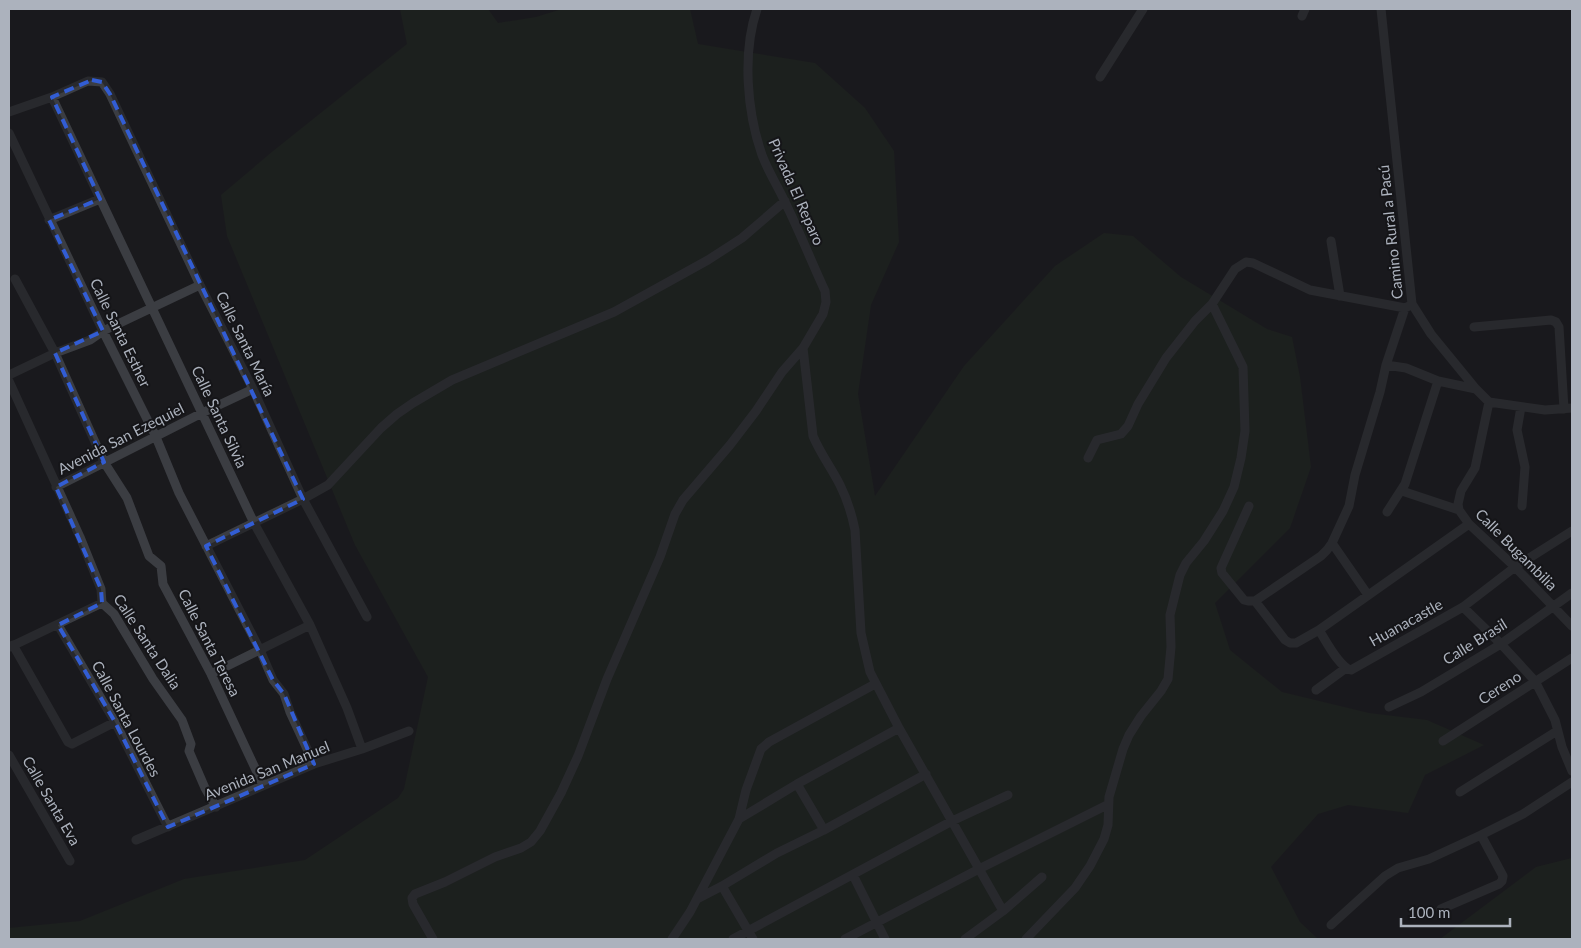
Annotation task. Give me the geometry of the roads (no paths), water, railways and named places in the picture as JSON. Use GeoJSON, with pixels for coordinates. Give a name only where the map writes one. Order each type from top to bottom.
{"type":"FeatureCollection","features":[{"type":"Feature","properties":{"kind":"street","name":"Privada El Reparo"},"geometry":{"type":"LineString","coordinates":[[433,939],[412,904],[412,898],[415,894],[445,882],[494,857],[521,848],[531,842],[540,831],[561,793],[578,756],[607,679],[660,557],[675,514],[683,500],[730,445],[782,372],[803,348],[823,314],[826,302],[825,291],[785,201],[762,156],[752,118],[748,76],[749,45],[757,9]]}},
{"type":"Feature","properties":{"kind":"street"},"geometry":{"type":"LineString","coordinates":[[1100,77],[1144,9]]}},
{"type":"Feature","properties":{"kind":"street","name":"Camino Rural a Pacú"},"geometry":{"type":"LineString","coordinates":[[1381,9],[1409,306],[1476,389],[1489,402]]}},
{"type":"Feature","properties":{"kind":"street","name":"Calle Santa María"},"geometry":{"type":"LineString","coordinates":[[52,97],[88,81],[102,82],[110,94],[200,285],[253,389],[302,499],[367,617]]}},
{"type":"Feature","properties":{"kind":"street"},"geometry":{"type":"LineString","coordinates":[[9,112],[52,97]]}},
{"type":"Feature","properties":{"kind":"street","name":"Calle Santa Silvia"},"geometry":{"type":"LineString","coordinates":[[52,97],[254,523],[310,625],[347,708],[362,749]]}},
{"type":"Feature","properties":{"kind":"street","name":"Calle Santa Esther"},"geometry":{"type":"LineString","coordinates":[[9,133],[49,220],[156,437],[179,493],[260,650],[273,680],[284,694],[290,712],[314,764]]}},
{"type":"Feature","properties":{"kind":"street"},"geometry":{"type":"LineString","coordinates":[[49,220],[100,199]]}},
{"type":"Feature","properties":{"kind":"street"},"geometry":{"type":"LineString","coordinates":[[206,546],[328,485],[381,428],[413,403],[452,380],[614,312],[715,256],[742,238],[785,201]]}},
{"type":"Feature","properties":{"kind":"street"},"geometry":{"type":"LineString","coordinates":[[1331,241],[1340,296]]}},
{"type":"Feature","properties":{"kind":"street"},"geometry":{"type":"LineString","coordinates":[[1088,458],[1097,440],[1121,434],[1128,426],[1138,404],[1166,358],[1194,321],[1212,304],[1235,269],[1248,262],[1303,288],[1340,296],[1409,306],[1386,365],[1380,392],[1355,475],[1349,506],[1332,543],[1321,556],[1255,601],[1248,602],[1244,600],[1222,573],[1221,568],[1249,506]]}},
{"type":"Feature","properties":{"kind":"street","name":"Calle Santa Teresa"},"geometry":{"type":"LineString","coordinates":[[15,279],[55,354],[104,462],[127,498],[149,556],[162,566],[163,584],[211,674],[263,785]]}},
{"type":"Feature","properties":{"kind":"street"},"geometry":{"type":"LineString","coordinates":[[9,375],[90,340],[103,331],[200,285]]}},
{"type":"Feature","properties":{"kind":"street"},"geometry":{"type":"LineString","coordinates":[[1026,939],[1068,896],[1090,866],[1107,831],[1108,805],[1119,761],[1129,735],[1168,679],[1171,647],[1170,615],[1180,576],[1186,562],[1204,541],[1223,511],[1234,487],[1245,431],[1243,367],[1212,304]]}},
{"type":"Feature","properties":{"kind":"street"},"geometry":{"type":"LineString","coordinates":[[1474,327],[1551,320],[1556,322],[1558,327],[1568,409],[1545,410],[1489,402]]}},
{"type":"Feature","properties":{"kind":"street"},"geometry":{"type":"LineString","coordinates":[[803,348],[813,436],[842,488],[855,530],[861,634],[866,660],[875,684],[899,728],[1003,911]]}},
{"type":"Feature","properties":{"kind":"street"},"geometry":{"type":"LineString","coordinates":[[1386,365],[1406,368],[1438,381],[1476,389]]}},
{"type":"Feature","properties":{"kind":"street","name":"Calle Santa Dalia"},"geometry":{"type":"LineString","coordinates":[[9,380],[80,537],[97,580],[102,603],[114,614],[153,679],[182,720],[191,744],[189,751],[205,788],[216,807]]}},
{"type":"Feature","properties":{"kind":"street"},"geometry":{"type":"LineString","coordinates":[[1387,512],[1406,484],[1438,381]]}},
{"type":"Feature","properties":{"kind":"street","name":"Avenida San Ezequiel"},"geometry":{"type":"LineString","coordinates":[[56,487],[253,389]]}},
{"type":"Feature","properties":{"kind":"street","name":"Calle Bugambilia"},"geometry":{"type":"LineString","coordinates":[[1489,402],[1474,468],[1461,491],[1458,504],[1459,510],[1469,524],[1515,567],[1572,626]]}},
{"type":"Feature","properties":{"kind":"street"},"geometry":{"type":"LineString","coordinates":[[1521,407],[1517,430],[1525,467],[1522,506]]}},
{"type":"Feature","properties":{"kind":"street"},"geometry":{"type":"LineString","coordinates":[[1402,490],[1459,510]]}},
{"type":"Feature","properties":{"kind":"street"},"geometry":{"type":"LineString","coordinates":[[1255,601],[1285,640],[1290,644],[1296,642],[1319,630],[1469,524]]}},
{"type":"Feature","properties":{"kind":"street","name":"Huanacastle"},"geometry":{"type":"LineString","coordinates":[[1346,668],[1351,670],[1463,607],[1515,567],[1572,531]]}},
{"type":"Feature","properties":{"kind":"street"},"geometry":{"type":"LineString","coordinates":[[1332,543],[1368,595]]}},
{"type":"Feature","properties":{"kind":"street","name":"Calle Brasil"},"geometry":{"type":"LineString","coordinates":[[1389,707],[1421,692],[1501,644],[1572,593]]}},
{"type":"Feature","properties":{"kind":"street"},"geometry":{"type":"LineString","coordinates":[[102,603],[11,646],[68,742],[72,744],[114,722]]}},
{"type":"Feature","properties":{"kind":"street"},"geometry":{"type":"LineString","coordinates":[[1463,607],[1535,681],[1555,720],[1557,731],[1572,771]]}},
{"type":"Feature","properties":{"kind":"street","name":"Calle Santa Lourdes"},"geometry":{"type":"LineString","coordinates":[[58,625],[114,722],[168,827]]}},
{"type":"Feature","properties":{"kind":"street"},"geometry":{"type":"LineString","coordinates":[[211,674],[310,625]]}},
{"type":"Feature","properties":{"kind":"street"},"geometry":{"type":"LineString","coordinates":[[1316,690],[1346,668],[1319,630]]}},
{"type":"Feature","properties":{"kind":"street","name":"Cereno"},"geometry":{"type":"LineString","coordinates":[[1443,741],[1572,658]]}},
{"type":"Feature","properties":{"kind":"street"},"geometry":{"type":"LineString","coordinates":[[672,939],[697,899],[739,819],[746,790],[761,749],[769,742],[875,684]]}},
{"type":"Feature","properties":{"kind":"street"},"geometry":{"type":"LineString","coordinates":[[739,819],[797,784],[899,728]]}},
{"type":"Feature","properties":{"kind":"street","name":"Avenida San Manuel"},"geometry":{"type":"LineString","coordinates":[[136,840],[314,764],[362,749],[409,731]]}},
{"type":"Feature","properties":{"kind":"street"},"geometry":{"type":"LineString","coordinates":[[1460,792],[1557,731]]}},
{"type":"Feature","properties":{"kind":"street","name":"Calle Santa Eva"},"geometry":{"type":"LineString","coordinates":[[9,755],[70,861]]}},
{"type":"Feature","properties":{"kind":"street"},"geometry":{"type":"LineString","coordinates":[[697,899],[777,853],[824,830],[926,774]]}},
{"type":"Feature","properties":{"kind":"street"},"geometry":{"type":"LineString","coordinates":[[1331,925],[1385,876],[1398,868],[1429,859],[1481,836],[1522,814],[1572,782]]}},
{"type":"Feature","properties":{"kind":"street"},"geometry":{"type":"LineString","coordinates":[[797,784],[824,830]]}},
{"type":"Feature","properties":{"kind":"street"},"geometry":{"type":"LineString","coordinates":[[733,939],[750,935],[852,875],[952,821],[1008,795]]}},
{"type":"Feature","properties":{"kind":"street"},"geometry":{"type":"LineString","coordinates":[[845,939],[979,869],[1108,805]]}},
{"type":"Feature","properties":{"kind":"street"},"geometry":{"type":"LineString","coordinates":[[1441,909],[1502,881],[1503,876],[1481,836]]}},
{"type":"Feature","properties":{"kind":"street"},"geometry":{"type":"LineString","coordinates":[[852,875],[885,939]]}},
{"type":"Feature","properties":{"kind":"street"},"geometry":{"type":"LineString","coordinates":[[965,939],[1003,911],[1042,877]]}},
{"type":"Feature","properties":{"kind":"street"},"geometry":{"type":"LineString","coordinates":[[722,886],[750,935]]}}]}
